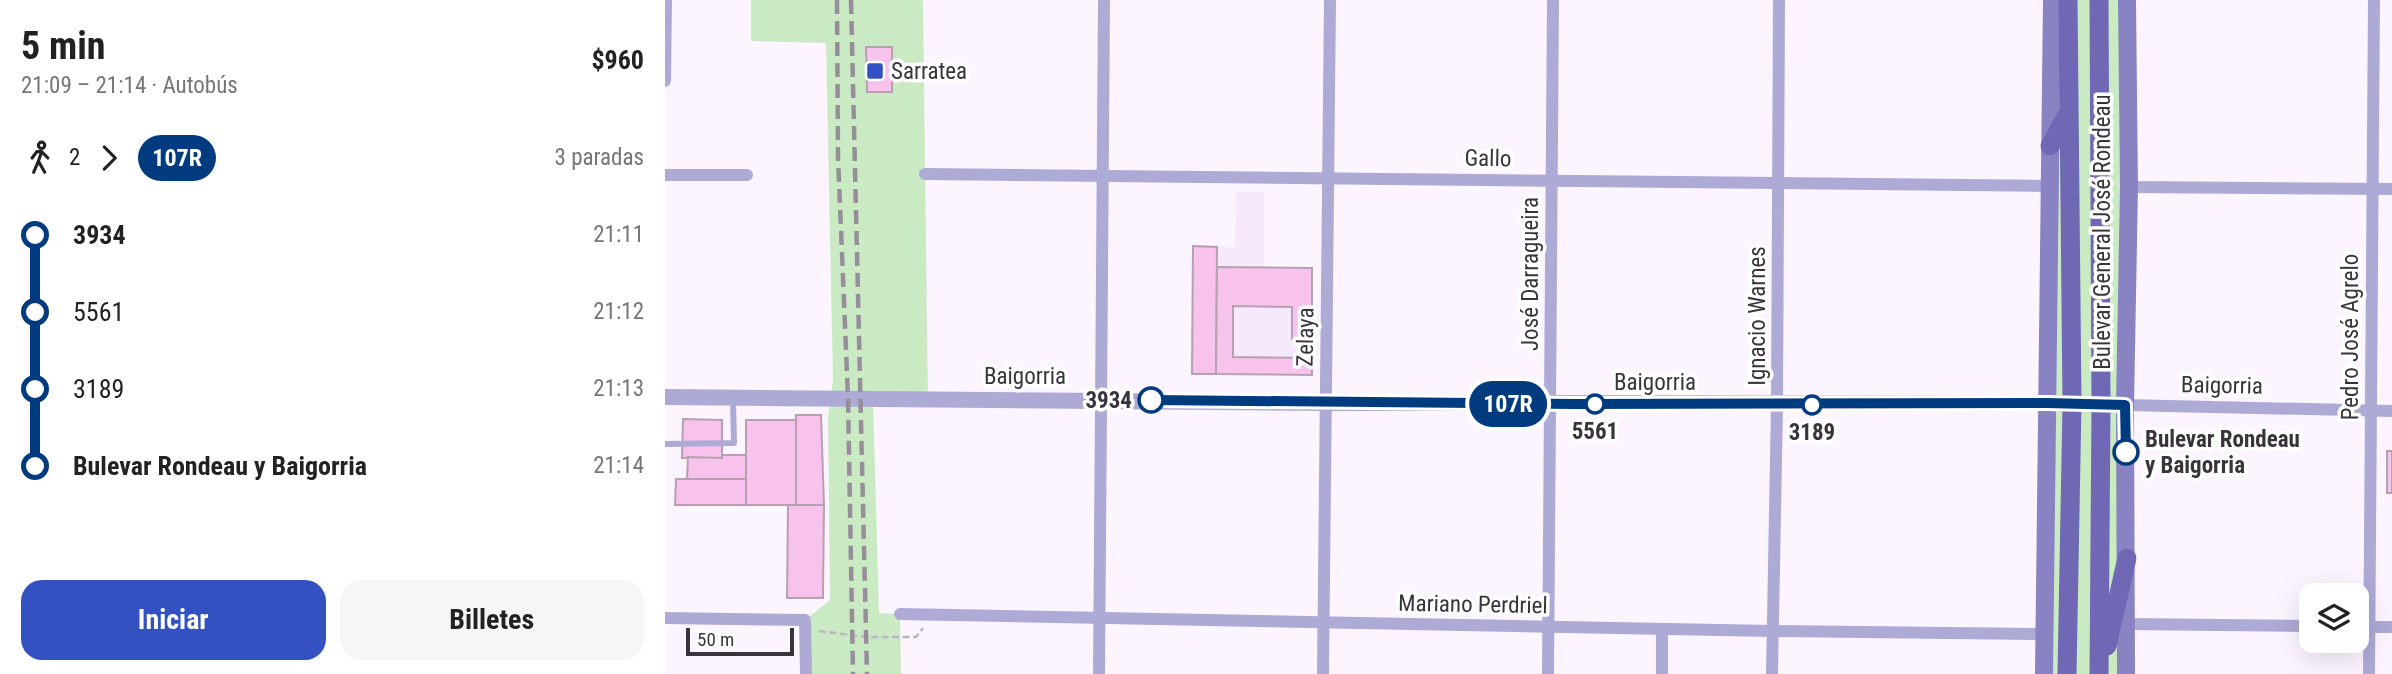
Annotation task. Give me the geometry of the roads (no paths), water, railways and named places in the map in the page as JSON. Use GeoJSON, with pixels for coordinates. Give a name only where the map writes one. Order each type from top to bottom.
{"type":"FeatureCollection","features":[{"type":"Feature","properties":{"kind":"main road"},"geometry":{"type":"LineString","coordinates":[[2044,674],[2052,0]]}},
{"type":"Feature","properties":{"kind":"main road","name":"Bulevar General José Rondeau"},"geometry":{"type":"LineString","coordinates":[[2067,674],[2072,404],[2068,0]]}},
{"type":"Feature","properties":{"kind":"main road","name":"Bulevar General José Rondeau"},"geometry":{"type":"LineString","coordinates":[[2099,0],[2100,674]]}},
{"type":"Feature","properties":{"kind":"main road","name":"Bulevar General José Rondeau"},"geometry":{"type":"LineString","coordinates":[[2126,674],[2125,405],[2129,187],[2127,0]]}},
{"type":"Feature","properties":{"kind":"main road"},"geometry":{"type":"LineString","coordinates":[[2050,146],[2069,111]]}},
{"type":"Feature","properties":{"kind":"main road"},"geometry":{"type":"LineString","coordinates":[[2100,674],[2127,558]]}},
{"type":"Feature","properties":{"kind":"street"},"geometry":{"type":"LineString","coordinates":[[665,81],[666,0]]}},
{"type":"Feature","properties":{"kind":"street"},"geometry":{"type":"LineString","coordinates":[[1099,674],[1104,0]]}},
{"type":"Feature","properties":{"kind":"street","name":"Zelaya"},"geometry":{"type":"LineString","coordinates":[[1323,674],[1330,0]]}},
{"type":"Feature","properties":{"kind":"street","name":"José Darragueira"},"geometry":{"type":"LineString","coordinates":[[1548,674],[1553,0]]}},
{"type":"Feature","properties":{"kind":"street","name":"Ignacio Warnes"},"geometry":{"type":"LineString","coordinates":[[1772,674],[1777,405],[1779,0]]}},
{"type":"Feature","properties":{"kind":"street","name":"Pedro José Agrelo"},"geometry":{"type":"LineString","coordinates":[[2365,583],[2371,410],[2374,0]]}},
{"type":"Feature","properties":{"kind":"street"},"geometry":{"type":"LineString","coordinates":[[665,175],[747,174]]}},
{"type":"Feature","properties":{"kind":"street","name":"Gallo"},"geometry":{"type":"LineString","coordinates":[[925,174],[2050,186]]}},
{"type":"Feature","properties":{"kind":"street"},"geometry":{"type":"LineString","coordinates":[[2129,187],[2392,189]]}},
{"type":"Feature","properties":{"kind":"street","name":"Baigorria"},"geometry":{"type":"LineString","coordinates":[[665,397],[1777,405],[2047,403],[2392,411]]}},
{"type":"Feature","properties":{"kind":"street","name":"Mariano Perdriel"},"geometry":{"type":"LineString","coordinates":[[900,614],[2045,634]]}},
{"type":"Feature","properties":{"kind":"street"},"geometry":{"type":"LineString","coordinates":[[665,618],[805,620],[806,674]]}},
{"type":"Feature","properties":{"kind":"street"},"geometry":{"type":"LineString","coordinates":[[2127,624],[2299,626]]}},
{"type":"Feature","properties":{"kind":"street"},"geometry":{"type":"LineString","coordinates":[[2369,627],[2392,627]]}},
{"type":"Feature","properties":{"kind":"street"},"geometry":{"type":"LineString","coordinates":[[1662,629],[1663,674]]}},
{"type":"Feature","properties":{"kind":"street","name":"Pedro José Agrelo"},"geometry":{"type":"LineString","coordinates":[[2366,653],[2369,674]]}},
{"type":"Feature","properties":{"kind":"lane"},"geometry":{"type":"LineString","coordinates":[[665,444],[734,443],[733,397]]}},
{"type":"Feature","properties":{"kind":"railway"},"geometry":{"type":"LineString","coordinates":[[837,0],[838,157],[848,398],[853,674]]}},
{"type":"Feature","properties":{"kind":"railway"},"geometry":{"type":"LineString","coordinates":[[851,0],[867,674]]}},
{"type":"Feature","properties":{"kind":"place","name":"Sarratea"},"geometry":{"type":"Point","coordinates":[875,71]}},
{"type":"Feature","properties":{"kind":"place","name":"3934"},"geometry":{"type":"Point","coordinates":[1151,400]}},
{"type":"Feature","properties":{"kind":"place","name":"5561"},"geometry":{"type":"Point","coordinates":[1595,404]}},
{"type":"Feature","properties":{"kind":"place","name":"3189"},"geometry":{"type":"Point","coordinates":[1812,405]}},
{"type":"Feature","properties":{"kind":"place","name":"Bulevar Rondeau y Baigorria"},"geometry":{"type":"Point","coordinates":[2126,452]}}]}
